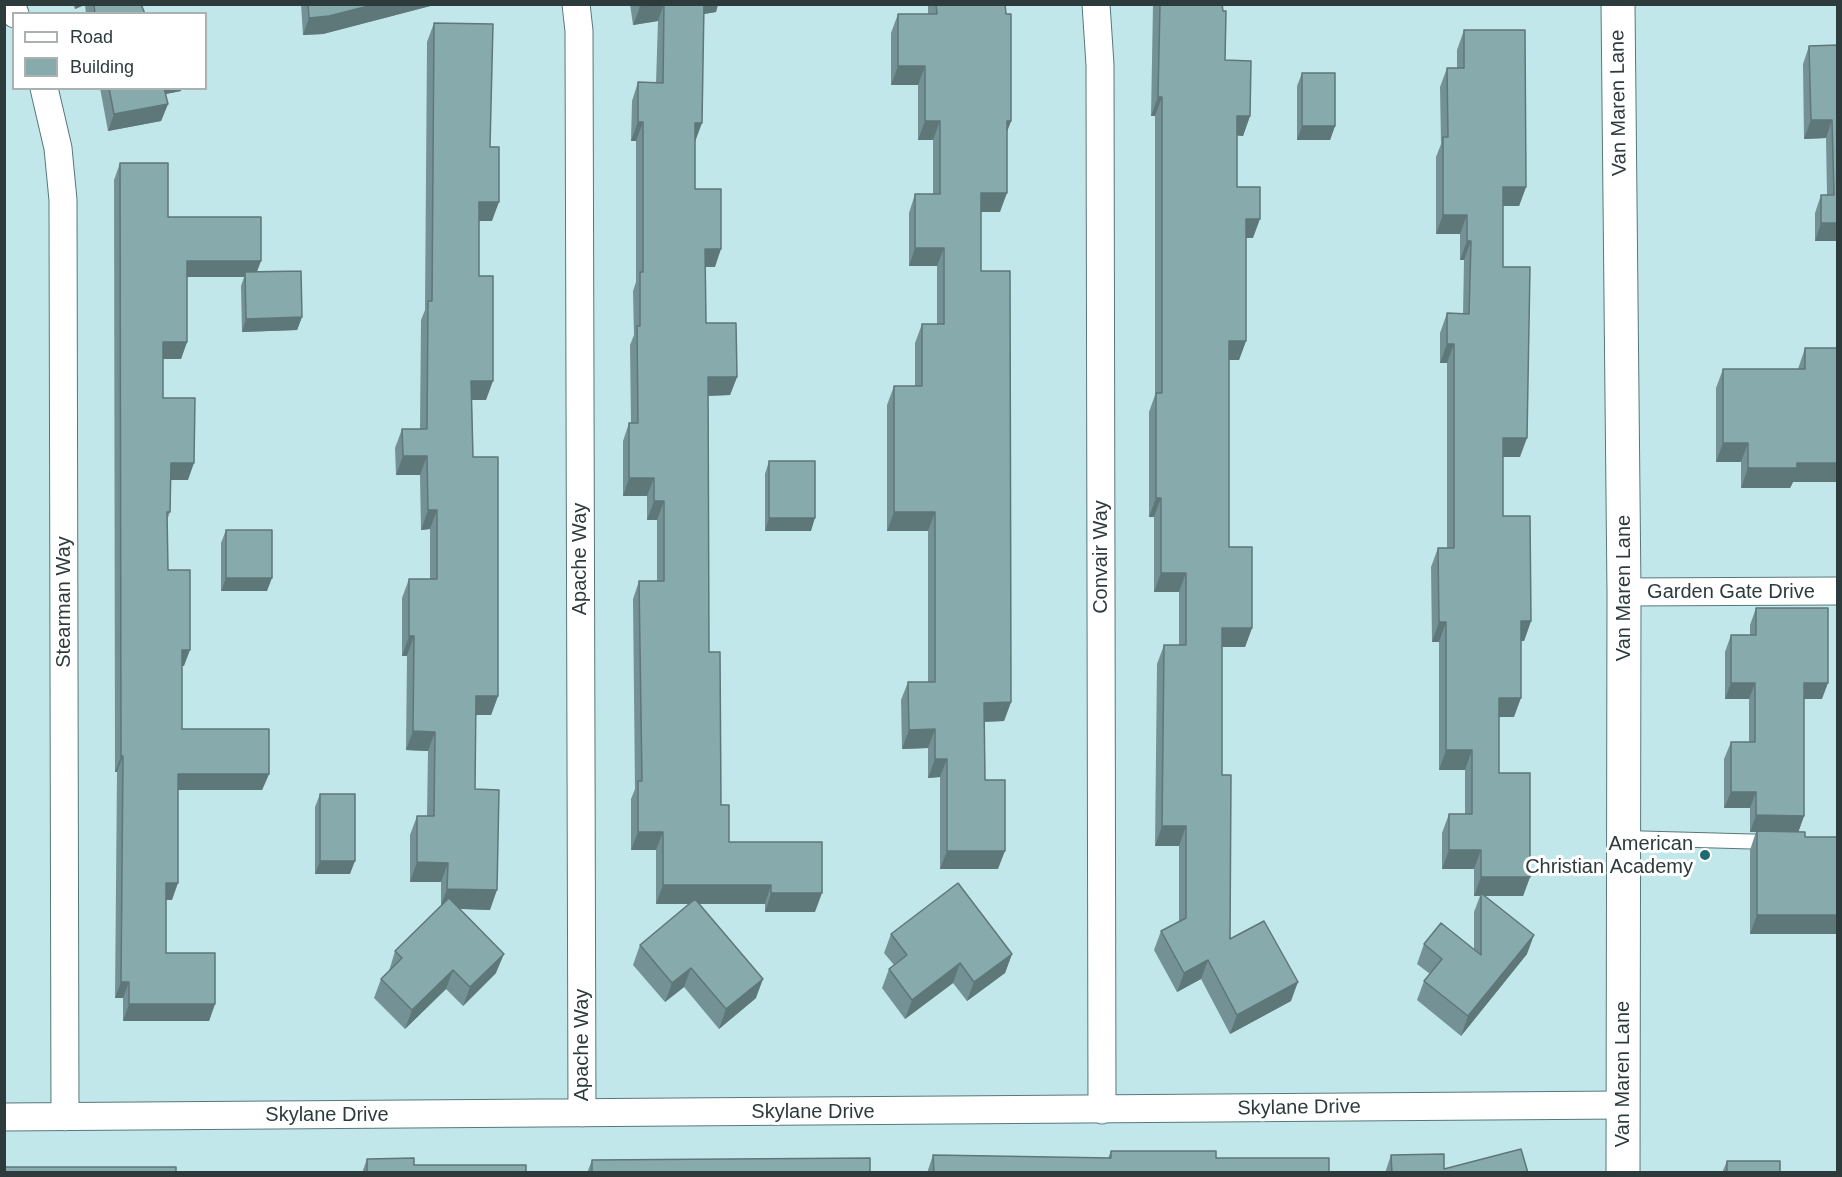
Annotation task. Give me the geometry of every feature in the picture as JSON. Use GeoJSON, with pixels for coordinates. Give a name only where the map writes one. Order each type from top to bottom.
{"type":"FeatureCollection","features":[{"type":"Feature","properties":{"kind":"main road","name":"Van Maren Lane"},"geometry":{"type":"LineString","coordinates":[[1618,4],[1624,592],[1623,1173]]}},
{"type":"Feature","properties":{"kind":"street","name":"Apache Way"},"geometry":{"type":"LineString","coordinates":[[576,4],[579,43],[582,1113]]}},
{"type":"Feature","properties":{"kind":"street","name":"Convair Way"},"geometry":{"type":"LineString","coordinates":[[1096,4],[1100,65],[1102,1110]]}},
{"type":"Feature","properties":{"kind":"street","name":"Stearman Way"},"geometry":{"type":"LineString","coordinates":[[44,90],[58,148],[63,200],[65,1117]]}},
{"type":"Feature","properties":{"kind":"street","name":"Garden Gate Drive"},"geometry":{"type":"LineString","coordinates":[[1624,592],[1838,591]]}},
{"type":"Feature","properties":{"kind":"street","name":"Skylane Drive"},"geometry":{"type":"LineString","coordinates":[[4,1118],[1622,1105]]}},
{"type":"Feature","properties":{"kind":"lane"},"geometry":{"type":"LineString","coordinates":[[1625,838],[1780,842]]}},
{"type":"Feature","properties":{"kind":"building"},"geometry":{"type":"Polygon","coordinates":[[[94,4],[141,4],[144,12],[95,12],[94,4]]]}},
{"type":"Feature","properties":{"kind":"building"},"geometry":{"type":"Polygon","coordinates":[[[308,4],[376,4],[329,16],[309,18],[308,4]]]}},
{"type":"Feature","properties":{"kind":"building"},"geometry":{"type":"Polygon","coordinates":[[[664,4],[704,4],[702,123],[695,123],[695,189],[721,189],[721,249],[705,249],[706,323],[736,323],[737,377],[708,377],[709,652],[720,652],[721,805],[729,805],[729,842],[822,842],[822,893],[771,893],[771,885],[663,885],[663,832],[638,832],[638,781],[642,781],[639,581],[664,581],[664,501],[654,501],[654,478],[629,478],[629,423],[638,423],[637,326],[640,326],[640,272],[643,272],[643,122],[638,122],[638,82],[663,83],[664,4]]]}},
{"type":"Feature","properties":{"kind":"building"},"geometry":{"type":"Polygon","coordinates":[[[936,4],[1005,4],[1006,14],[1011,14],[1011,121],[1007,121],[1007,193],[981,193],[981,271],[1010,271],[1011,702],[984,703],[985,780],[1005,780],[1005,851],[947,851],[947,759],[935,759],[935,729],[909,730],[908,682],[935,682],[935,512],[894,512],[894,386],[922,386],[922,324],[944,324],[944,248],[915,248],[915,194],[940,194],[940,121],[925,121],[925,66],[898,66],[898,14],[937,14],[936,4]]]}},
{"type":"Feature","properties":{"kind":"building"},"geometry":{"type":"Polygon","coordinates":[[[1160,4],[1222,4],[1223,11],[1226,11],[1225,60],[1251,61],[1250,116],[1237,116],[1237,187],[1260,187],[1260,219],[1246,219],[1246,341],[1229,341],[1229,547],[1252,547],[1252,628],[1222,628],[1222,775],[1231,775],[1230,939],[1264,921],[1298,982],[1237,1015],[1208,960],[1184,973],[1161,931],[1186,918],[1186,826],[1162,826],[1164,645],[1186,645],[1186,573],[1161,573],[1161,498],[1156,498],[1156,393],[1162,393],[1162,97],[1158,97],[1160,4]]]}},
{"type":"Feature","properties":{"kind":"building"},"geometry":{"type":"Polygon","coordinates":[[[434,23],[493,24],[490,147],[499,147],[499,202],[479,202],[479,276],[493,276],[493,381],[471,381],[473,457],[498,457],[498,696],[476,696],[475,789],[499,790],[497,890],[447,889],[448,863],[417,862],[417,816],[434,816],[435,732],[413,731],[414,636],[409,636],[409,579],[437,579],[437,510],[428,510],[427,456],[403,456],[402,429],[427,429],[428,301],[432,301],[434,23]]]}},
{"type":"Feature","properties":{"kind":"building"},"geometry":{"type":"Polygon","coordinates":[[[1464,30],[1525,30],[1526,187],[1503,187],[1503,267],[1530,267],[1527,438],[1503,438],[1503,516],[1530,516],[1531,621],[1521,621],[1521,698],[1499,698],[1499,773],[1530,773],[1530,877],[1481,877],[1481,850],[1449,850],[1449,814],[1472,814],[1472,750],[1446,750],[1446,622],[1439,622],[1438,548],[1454,548],[1454,344],[1447,344],[1447,313],[1469,314],[1471,241],[1467,241],[1467,215],[1443,215],[1443,137],[1448,137],[1447,68],[1464,68],[1464,30]]]}},
{"type":"Feature","properties":{"kind":"building"},"geometry":{"type":"Polygon","coordinates":[[[1838,45],[1838,223],[1821,223],[1821,195],[1834,195],[1832,120],[1811,120],[1809,46],[1838,45]]]}},
{"type":"Feature","properties":{"kind":"building"},"geometry":{"type":"Polygon","coordinates":[[[1302,73],[1335,73],[1335,126],[1302,126],[1302,73]]]}},
{"type":"Feature","properties":{"kind":"building"},"geometry":{"type":"Polygon","coordinates":[[[109,90],[164,90],[168,104],[114,114],[109,90]]]}},
{"type":"Feature","properties":{"kind":"building"},"geometry":{"type":"Polygon","coordinates":[[[120,163],[168,163],[168,217],[261,217],[261,261],[187,261],[187,342],[163,342],[163,398],[195,398],[194,463],[171,463],[170,512],[167,512],[168,570],[190,570],[190,650],[182,650],[182,729],[269,729],[269,774],[178,774],[178,883],[166,883],[166,953],[215,953],[215,1004],[129,1004],[129,982],[121,982],[123,756],[121,756],[120,163]]]}},
{"type":"Feature","properties":{"kind":"building"},"geometry":{"type":"Polygon","coordinates":[[[301,271],[302,317],[246,319],[245,272],[301,271]]]}},
{"type":"Feature","properties":{"kind":"building"},"geometry":{"type":"Polygon","coordinates":[[[1805,348],[1838,348],[1838,463],[1797,463],[1797,468],[1748,468],[1748,443],[1723,443],[1723,369],[1805,369],[1805,348]]]}},
{"type":"Feature","properties":{"kind":"building"},"geometry":{"type":"Polygon","coordinates":[[[769,461],[815,461],[815,518],[769,518],[769,461]]]}},
{"type":"Feature","properties":{"kind":"building"},"geometry":{"type":"Polygon","coordinates":[[[226,530],[272,530],[272,578],[226,578],[226,530]]]}},
{"type":"Feature","properties":{"kind":"building"},"geometry":{"type":"Polygon","coordinates":[[[1756,608],[1828,608],[1828,683],[1804,683],[1804,816],[1756,815],[1756,792],[1731,792],[1731,742],[1755,742],[1755,683],[1731,683],[1731,635],[1756,635],[1756,608]]]}},
{"type":"Feature","properties":{"kind":"building"},"geometry":{"type":"Polygon","coordinates":[[[320,794],[355,794],[355,861],[320,861],[320,794]]]}},
{"type":"Feature","properties":{"kind":"building"},"geometry":{"type":"Polygon","coordinates":[[[1757,831],[1805,832],[1805,837],[1838,837],[1838,915],[1757,915],[1757,831]]]}},
{"type":"Feature","properties":{"kind":"building"},"geometry":{"type":"Polygon","coordinates":[[[958,883],[1012,954],[974,982],[960,963],[912,1000],[889,969],[907,955],[891,934],[958,883]]]}},
{"type":"Feature","properties":{"kind":"building"},"geometry":{"type":"Polygon","coordinates":[[[1481,893],[1534,935],[1468,1016],[1424,981],[1442,959],[1424,944],[1441,923],[1481,955],[1481,893]]]}},
{"type":"Feature","properties":{"kind":"building"},"geometry":{"type":"Polygon","coordinates":[[[449,898],[504,954],[470,987],[453,970],[412,1010],[381,979],[402,958],[395,951],[449,898]]]}},
{"type":"Feature","properties":{"kind":"building"},"geometry":{"type":"Polygon","coordinates":[[[695,899],[763,979],[726,1009],[691,968],[672,983],[640,945],[695,899]]]}},
{"type":"Feature","properties":{"kind":"building"},"geometry":{"type":"Polygon","coordinates":[[[1521,1149],[1528,1173],[1392,1173],[1391,1155],[1444,1154],[1444,1169],[1521,1149]]]}},
{"type":"Feature","properties":{"kind":"building"},"geometry":{"type":"Polygon","coordinates":[[[1111,1151],[1216,1151],[1216,1158],[1329,1158],[1329,1173],[934,1173],[933,1155],[1111,1158],[1111,1151]]]}},
{"type":"Feature","properties":{"kind":"building"},"geometry":{"type":"Polygon","coordinates":[[[414,1158],[414,1165],[526,1165],[526,1173],[367,1173],[367,1159],[414,1158]]]}},
{"type":"Feature","properties":{"kind":"building"},"geometry":{"type":"Polygon","coordinates":[[[870,1158],[870,1173],[592,1173],[592,1160],[870,1158]]]}},
{"type":"Feature","properties":{"kind":"building"},"geometry":{"type":"Polygon","coordinates":[[[1727,1161],[1780,1161],[1780,1173],[1727,1173],[1727,1161]]]}},
{"type":"Feature","properties":{"kind":"building"},"geometry":{"type":"Polygon","coordinates":[[[4,1167],[176,1167],[176,1173],[4,1173],[4,1167]]]}},
{"type":"Feature","properties":{"kind":"building"},"geometry":{"type":"Polygon","coordinates":[[[274,1172],[274,1173],[247,1173],[274,1172]]]}},
{"type":"Feature","properties":{"kind":"place","name":"American Christian Academy"},"geometry":{"type":"Point","coordinates":[1705,855]}}]}
